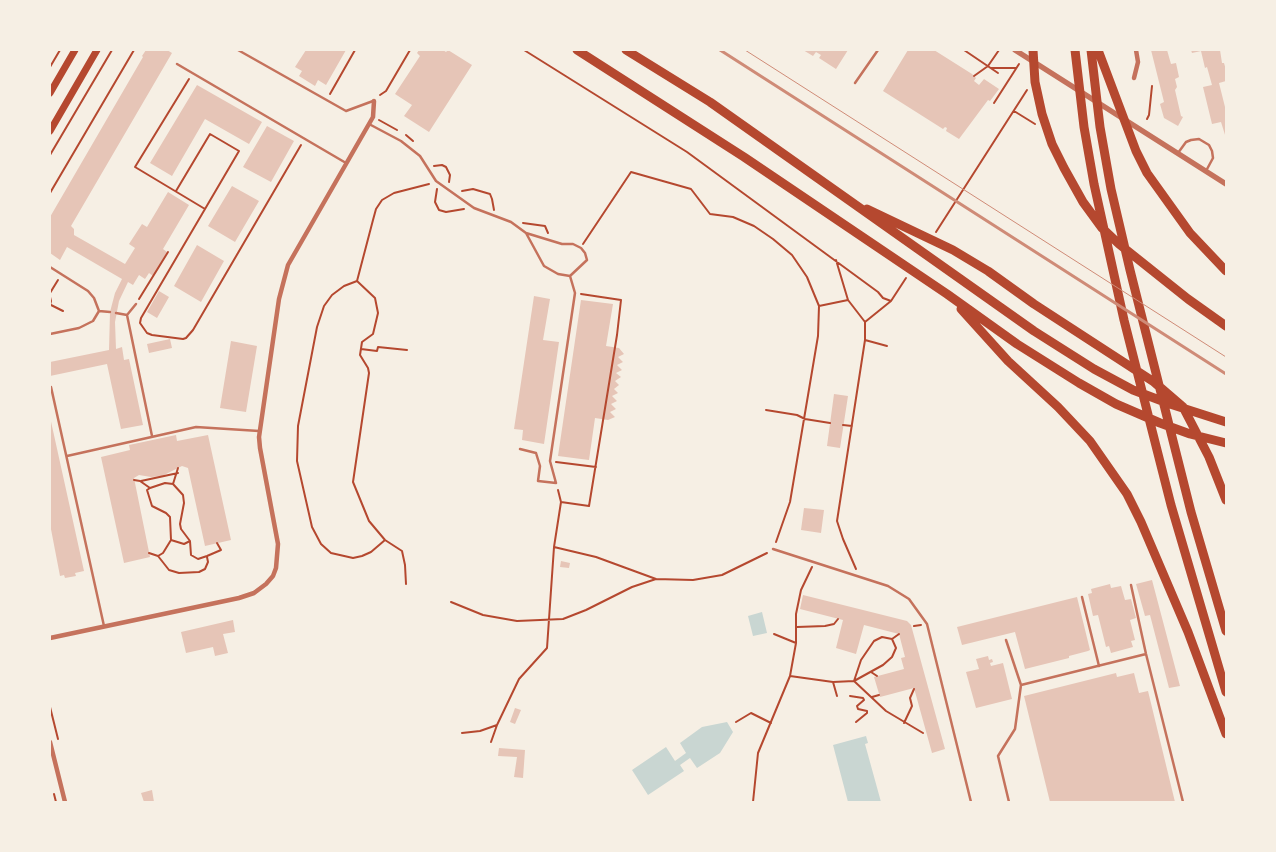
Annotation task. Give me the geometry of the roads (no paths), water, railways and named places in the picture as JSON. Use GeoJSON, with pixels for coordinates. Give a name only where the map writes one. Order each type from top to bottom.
{"type":"FeatureCollection","features":[{"type":"Feature","properties":{"kind":"highway"},"geometry":{"type":"LineString","coordinates":[[577,50],[744,157],[947,294],[1017,344],[1116,404],[1190,434],[1226,443]]}},
{"type":"Feature","properties":{"kind":"highway"},"geometry":{"type":"LineString","coordinates":[[626,50],[710,102],[1034,331],[1094,369],[1133,390],[1226,422]]}},
{"type":"Feature","properties":{"kind":"highway"},"geometry":{"type":"LineString","coordinates":[[1033,50],[1035,82],[1042,114],[1052,144],[1083,202],[1102,228],[1119,244],[1188,299],[1226,326]]}},
{"type":"Feature","properties":{"kind":"highway"},"geometry":{"type":"LineString","coordinates":[[1075,50],[1084,127],[1110,260],[1171,505],[1226,692]]}},
{"type":"Feature","properties":{"kind":"highway"},"geometry":{"type":"LineString","coordinates":[[1091,50],[1100,127],[1111,188],[1191,512],[1226,631]]}},
{"type":"Feature","properties":{"kind":"highway"},"geometry":{"type":"LineString","coordinates":[[1098,50],[1136,151],[1148,173],[1167,203],[1190,233],[1226,272]]}},
{"type":"Feature","properties":{"kind":"highway"},"geometry":{"type":"LineString","coordinates":[[844,198],[953,250],[988,271],[1034,304],[1154,382],[1183,407],[1206,450],[1226,500]]}},
{"type":"Feature","properties":{"kind":"highway"},"geometry":{"type":"LineString","coordinates":[[947,294],[1008,361],[1058,407],[1090,441],[1127,494],[1188,632],[1226,734]]}},
{"type":"Feature","properties":{"kind":"main road"},"geometry":{"type":"LineString","coordinates":[[50,93],[75,50]]}},
{"type":"Feature","properties":{"kind":"main road"},"geometry":{"type":"LineString","coordinates":[[50,131],[98,50]]}},
{"type":"Feature","properties":{"kind":"street"},"geometry":{"type":"LineString","coordinates":[[1015,50],[1226,184]]}},
{"type":"Feature","properties":{"kind":"street"},"geometry":{"type":"LineString","coordinates":[[1134,78],[1138,62],[1136,50]]}},
{"type":"Feature","properties":{"kind":"street"},"geometry":{"type":"LineString","coordinates":[[50,638],[239,598],[254,593],[266,584],[272,576],[276,568],[278,544],[260,448],[259,432],[279,299],[288,265],[373,117],[374,101]]}},
{"type":"Feature","properties":{"kind":"street"},"geometry":{"type":"LineString","coordinates":[[50,742],[65,802]]}},
{"type":"Feature","properties":{"kind":"lane"},"geometry":{"type":"LineString","coordinates":[[238,50],[346,111],[374,101]]}},
{"type":"Feature","properties":{"kind":"lane"},"geometry":{"type":"LineString","coordinates":[[856,83],[878,50]]}},
{"type":"Feature","properties":{"kind":"lane"},"geometry":{"type":"LineString","coordinates":[[177,64],[346,163]]}},
{"type":"Feature","properties":{"kind":"lane"},"geometry":{"type":"LineString","coordinates":[[369,124],[401,141],[420,156],[436,181],[474,208],[511,222],[526,233],[552,241],[573,244],[581,248],[587,260],[570,276]]}},
{"type":"Feature","properties":{"kind":"lane"},"geometry":{"type":"LineString","coordinates":[[1178,153],[1186,142],[1191,140],[1199,139],[1209,145],[1213,158],[1206,171]]}},
{"type":"Feature","properties":{"kind":"lane"},"geometry":{"type":"LineString","coordinates":[[526,233],[544,266],[558,274],[570,276]]}},
{"type":"Feature","properties":{"kind":"lane"},"geometry":{"type":"LineString","coordinates":[[50,267],[88,291],[94,298],[99,311]]}},
{"type":"Feature","properties":{"kind":"lane"},"geometry":{"type":"LineString","coordinates":[[520,449],[536,453],[540,466],[538,481],[556,483],[550,461],[576,293],[570,276]]}},
{"type":"Feature","properties":{"kind":"lane"},"geometry":{"type":"LineString","coordinates":[[127,315],[136,304]]}},
{"type":"Feature","properties":{"kind":"lane"},"geometry":{"type":"LineString","coordinates":[[99,311],[110,312]]}},
{"type":"Feature","properties":{"kind":"lane"},"geometry":{"type":"LineString","coordinates":[[50,334],[79,328],[93,321],[99,311]]}},
{"type":"Feature","properties":{"kind":"lane"},"geometry":{"type":"LineString","coordinates":[[116,313],[127,315]]}},
{"type":"Feature","properties":{"kind":"lane"},"geometry":{"type":"LineString","coordinates":[[127,315],[152,436]]}},
{"type":"Feature","properties":{"kind":"lane"},"geometry":{"type":"LineString","coordinates":[[51,387],[104,626]]}},
{"type":"Feature","properties":{"kind":"lane"},"geometry":{"type":"LineString","coordinates":[[67,456],[196,427],[259,432]]}},
{"type":"Feature","properties":{"kind":"lane"},"geometry":{"type":"LineString","coordinates":[[773,549],[888,586],[909,599],[927,624],[972,802]]}},
{"type":"Feature","properties":{"kind":"lane"},"geometry":{"type":"LineString","coordinates":[[1131,585],[1183,802]]}},
{"type":"Feature","properties":{"kind":"lane"},"geometry":{"type":"LineString","coordinates":[[1082,597],[1099,666]]}},
{"type":"Feature","properties":{"kind":"lane"},"geometry":{"type":"LineString","coordinates":[[1006,640],[1021,685],[1015,729],[998,756],[1009,802]]}},
{"type":"Feature","properties":{"kind":"lane"},"geometry":{"type":"LineString","coordinates":[[1021,685],[1146,654]]}},
{"type":"Feature","properties":{"kind":"tram line"},"geometry":{"type":"LineString","coordinates":[[745,50],[1226,357]]}},
{"type":"Feature","properties":{"kind":"railway"},"geometry":{"type":"LineString","coordinates":[[720,50],[1226,374]]}}]}
